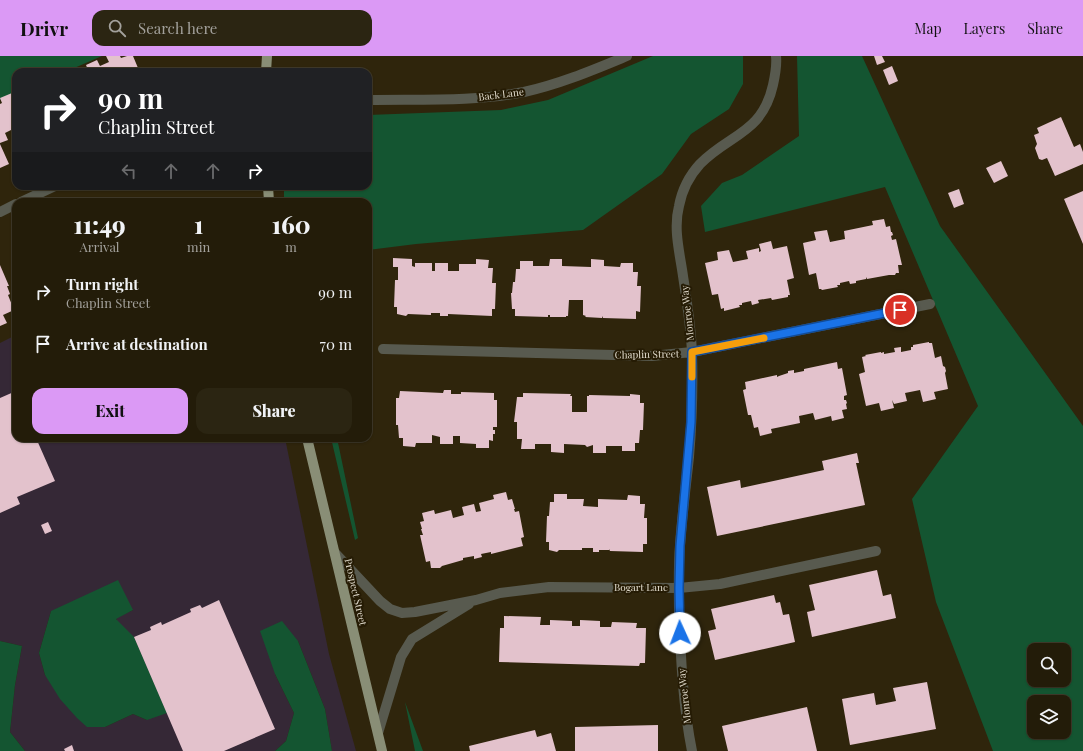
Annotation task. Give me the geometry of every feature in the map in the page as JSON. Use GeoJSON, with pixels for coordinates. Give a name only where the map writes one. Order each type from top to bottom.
{"type":"FeatureCollection","features":[{"type":"Feature","properties":{"kind":"main road"},"geometry":{"type":"LineString","coordinates":[[266,68],[267,56]]}},
{"type":"Feature","properties":{"kind":"main road","name":"Prospect Street"},"geometry":{"type":"LineString","coordinates":[[308,442],[382,751]]}},
{"type":"Feature","properties":{"kind":"street","name":"Back Lane"},"geometry":{"type":"LineString","coordinates":[[372,100],[463,98],[522,92],[554,84],[590,72],[628,56]]}},
{"type":"Feature","properties":{"kind":"street","name":"Monroe Way"},"geometry":{"type":"LineString","coordinates":[[692,751],[684,702],[681,662],[679,588],[680,546],[691,422],[692,352],[678,245],[678,210],[682,193],[689,178],[700,164],[756,122],[770,96],[774,78],[776,56]]}},
{"type":"Feature","properties":{"kind":"street"},"geometry":{"type":"LineString","coordinates":[[30,198],[46,190]]}},
{"type":"Feature","properties":{"kind":"street"},"geometry":{"type":"LineString","coordinates":[[0,212],[12,206]]}},
{"type":"Feature","properties":{"kind":"street","name":"Chaplin Street"},"geometry":{"type":"LineString","coordinates":[[383,349],[652,356],[692,352],[930,304]]}},
{"type":"Feature","properties":{"kind":"street","name":"Bogart Lane"},"geometry":{"type":"LineString","coordinates":[[335,553],[380,601],[390,609],[402,613],[415,612],[476,600],[500,593],[525,589],[548,587],[679,588],[720,584],[876,551]]}},
{"type":"Feature","properties":{"kind":"street","name":"Bogart Lane"},"geometry":{"type":"LineString","coordinates":[[378,733],[401,658],[412,639],[476,600]]}},
{"type":"Feature","properties":{"kind":"shaded area"},"geometry":{"type":"Polygon","coordinates":[[[12,337],[12,442],[286,442],[329,654],[356,751],[332,751],[325,709],[298,641],[275,674],[294,713],[286,741],[275,751],[25,751],[10,732],[15,685],[22,646],[0,641],[0,343],[12,337]],[[133,610],[51,611],[39,653],[45,675],[105,727],[133,714],[147,720],[116,618],[133,610]]]}},
{"type":"Feature","properties":{"kind":"green space"},"geometry":{"type":"Polygon","coordinates":[[[0,56],[102,56],[74,68],[12,68],[12,95],[0,100],[0,56]]]}},
{"type":"Feature","properties":{"kind":"green space"},"geometry":{"type":"Polygon","coordinates":[[[653,56],[743,56],[743,84],[729,109],[691,134],[662,174],[583,230],[416,244],[372,250],[372,198],[284,198],[284,190],[372,190],[372,115],[501,110],[548,100],[653,56]]]}},
{"type":"Feature","properties":{"kind":"green space"},"geometry":{"type":"Polygon","coordinates":[[[797,56],[862,56],[940,226],[1083,426],[1083,751],[993,751],[936,602],[912,499],[978,406],[885,187],[705,232],[701,206],[722,183],[742,175],[799,136],[797,56]]]}},
{"type":"Feature","properties":{"kind":"green space"},"geometry":{"type":"Polygon","coordinates":[[[332,442],[338,442],[358,538],[355,540],[332,442]]]}},
{"type":"Feature","properties":{"kind":"green space"},"geometry":{"type":"Polygon","coordinates":[[[118,580],[133,610],[116,619],[134,637],[167,713],[147,720],[133,714],[105,727],[87,727],[60,699],[45,675],[39,653],[51,611],[118,580]]]}},
{"type":"Feature","properties":{"kind":"green space"},"geometry":{"type":"Polygon","coordinates":[[[282,621],[298,641],[325,709],[332,751],[275,751],[286,741],[294,713],[275,674],[260,631],[282,621]]]}},
{"type":"Feature","properties":{"kind":"green space"},"geometry":{"type":"Polygon","coordinates":[[[0,641],[22,646],[15,685],[10,732],[25,751],[0,751],[0,641]]]}},
{"type":"Feature","properties":{"kind":"green space"},"geometry":{"type":"Polygon","coordinates":[[[405,702],[423,751],[415,751],[405,702]]]}},
{"type":"Feature","properties":{"kind":"building"},"geometry":{"type":"Polygon","coordinates":[[[106,56],[120,56],[121,58],[133,56],[138,68],[87,68],[86,65],[97,60],[100,66],[109,62],[106,56]]]}},
{"type":"Feature","properties":{"kind":"building"},"geometry":{"type":"Polygon","coordinates":[[[874,56],[882,56],[885,62],[877,65],[874,56]]]}},
{"type":"Feature","properties":{"kind":"building"},"geometry":{"type":"Polygon","coordinates":[[[892,66],[898,81],[889,85],[883,70],[892,66]]]}},
{"type":"Feature","properties":{"kind":"building"},"geometry":{"type":"Polygon","coordinates":[[[12,93],[12,130],[5,133],[8,140],[0,143],[0,104],[2,103],[0,98],[12,93]]]}},
{"type":"Feature","properties":{"kind":"building"},"geometry":{"type":"Polygon","coordinates":[[[1061,117],[1074,147],[1080,144],[1083,152],[1083,164],[1055,176],[1047,158],[1042,160],[1039,159],[1035,148],[1037,144],[1034,135],[1039,133],[1037,128],[1061,117]]]}},
{"type":"Feature","properties":{"kind":"building"},"geometry":{"type":"Polygon","coordinates":[[[0,144],[9,164],[0,168],[0,144]]]}},
{"type":"Feature","properties":{"kind":"building"},"geometry":{"type":"Polygon","coordinates":[[[1001,161],[1008,176],[994,183],[986,168],[1001,161]]]}},
{"type":"Feature","properties":{"kind":"building"},"geometry":{"type":"Polygon","coordinates":[[[959,189],[964,204],[954,208],[948,193],[959,189]]]}},
{"type":"Feature","properties":{"kind":"building"},"geometry":{"type":"Polygon","coordinates":[[[1083,191],[1083,244],[1064,199],[1083,191]]]}},
{"type":"Feature","properties":{"kind":"building"},"geometry":{"type":"Polygon","coordinates":[[[884,219],[886,227],[890,226],[893,235],[891,236],[892,240],[896,239],[902,265],[898,265],[899,273],[896,273],[895,275],[867,279],[866,277],[866,279],[856,281],[856,283],[850,284],[849,281],[840,283],[840,285],[837,285],[838,287],[822,290],[819,289],[816,273],[809,275],[803,243],[816,240],[814,232],[827,230],[830,242],[845,239],[844,231],[873,225],[872,221],[884,219]]]}},
{"type":"Feature","properties":{"kind":"building"},"geometry":{"type":"Polygon","coordinates":[[[771,241],[773,249],[787,246],[794,278],[787,280],[790,295],[788,295],[788,297],[772,300],[771,298],[758,300],[759,303],[752,305],[751,301],[742,303],[742,305],[739,305],[740,307],[724,311],[724,308],[721,309],[718,294],[712,295],[705,263],[718,260],[717,252],[729,250],[733,262],[748,259],[746,251],[759,248],[759,252],[761,251],[759,244],[771,241]]]}},
{"type":"Feature","properties":{"kind":"building"},"geometry":{"type":"Polygon","coordinates":[[[393,258],[412,259],[412,266],[415,267],[415,263],[432,263],[432,271],[435,271],[435,263],[448,263],[448,271],[459,271],[459,264],[476,264],[476,259],[489,260],[488,268],[493,268],[492,283],[496,283],[495,309],[492,309],[492,316],[448,314],[448,316],[440,316],[440,313],[431,313],[431,315],[408,314],[406,316],[397,314],[397,307],[394,307],[395,280],[398,280],[398,267],[393,267],[393,258]]]}},
{"type":"Feature","properties":{"kind":"building"},"geometry":{"type":"Polygon","coordinates":[[[550,259],[562,259],[562,266],[591,267],[591,259],[604,260],[604,266],[620,267],[621,263],[633,263],[633,272],[638,272],[637,286],[641,286],[640,312],[636,311],[636,319],[603,318],[602,316],[602,318],[585,317],[586,316],[583,315],[583,300],[569,300],[568,316],[566,317],[550,317],[550,315],[548,315],[548,317],[515,316],[515,309],[512,309],[511,293],[513,282],[515,282],[516,269],[520,269],[520,261],[533,261],[533,266],[549,266],[550,259]]]}},
{"type":"Feature","properties":{"kind":"building"},"geometry":{"type":"Polygon","coordinates":[[[0,265],[9,286],[7,286],[10,294],[8,295],[12,305],[12,311],[3,315],[7,323],[0,326],[0,265]]]}},
{"type":"Feature","properties":{"kind":"building"},"geometry":{"type":"Polygon","coordinates":[[[929,342],[932,343],[935,358],[941,356],[943,366],[945,367],[946,371],[945,373],[948,389],[934,392],[936,399],[923,402],[920,390],[905,393],[907,401],[894,404],[892,400],[894,408],[881,411],[879,403],[866,406],[859,374],[865,372],[862,357],[881,352],[884,352],[884,354],[895,352],[894,348],[901,347],[901,352],[911,350],[913,345],[929,342]]]}},
{"type":"Feature","properties":{"kind":"building"},"geometry":{"type":"Polygon","coordinates":[[[837,362],[838,369],[842,368],[847,395],[844,396],[844,400],[846,400],[847,403],[847,409],[842,410],[844,418],[832,421],[831,416],[815,420],[813,413],[799,416],[800,423],[771,429],[772,433],[760,436],[758,427],[754,428],[751,415],[748,415],[743,390],[746,389],[745,382],[777,375],[777,377],[788,373],[788,371],[794,370],[794,373],[804,371],[804,369],[837,362]]]}},
{"type":"Feature","properties":{"kind":"building"},"geometry":{"type":"Polygon","coordinates":[[[444,390],[451,390],[451,394],[461,394],[461,392],[494,393],[494,400],[497,400],[497,427],[493,427],[495,434],[493,434],[493,441],[489,440],[489,448],[476,448],[476,444],[460,443],[460,436],[453,436],[453,444],[440,444],[440,437],[432,435],[432,443],[416,443],[415,447],[403,446],[403,438],[399,438],[398,425],[396,425],[396,398],[399,398],[400,391],[443,393],[444,390]]]}},
{"type":"Feature","properties":{"kind":"building"},"geometry":{"type":"Polygon","coordinates":[[[12,393],[12,442],[38,442],[55,481],[17,497],[20,504],[0,513],[0,398],[12,393]]]}},
{"type":"Feature","properties":{"kind":"building"},"geometry":{"type":"Polygon","coordinates":[[[523,393],[571,394],[572,412],[587,412],[587,396],[589,395],[640,395],[640,403],[644,403],[643,430],[640,430],[639,443],[635,443],[635,451],[622,451],[622,446],[606,446],[606,453],[593,453],[593,445],[587,447],[585,445],[564,444],[564,453],[551,452],[551,444],[535,444],[535,449],[521,449],[522,439],[517,439],[517,422],[514,422],[517,397],[523,397],[523,393]]]}},
{"type":"Feature","properties":{"kind":"building"},"geometry":{"type":"Polygon","coordinates":[[[857,453],[859,463],[856,463],[865,505],[717,536],[707,487],[740,480],[741,488],[824,470],[822,461],[857,453]]]}},
{"type":"Feature","properties":{"kind":"building"},"geometry":{"type":"Polygon","coordinates":[[[506,492],[508,500],[512,499],[515,512],[519,511],[524,537],[521,538],[523,546],[491,554],[491,552],[481,554],[482,557],[474,559],[474,556],[463,558],[463,560],[442,566],[440,568],[431,568],[430,561],[426,562],[420,535],[423,535],[420,522],[424,521],[422,513],[434,510],[435,514],[451,510],[453,518],[464,515],[462,507],[474,504],[476,512],[481,511],[479,503],[494,499],[493,495],[506,492]]]}},
{"type":"Feature","properties":{"kind":"building"},"geometry":{"type":"Polygon","coordinates":[[[554,494],[567,494],[567,499],[584,499],[583,506],[598,507],[598,499],[627,500],[628,495],[640,496],[640,504],[645,504],[644,518],[647,518],[647,544],[643,544],[643,552],[610,551],[609,549],[593,552],[593,548],[582,548],[582,550],[559,550],[557,552],[549,550],[549,542],[546,542],[547,516],[549,516],[550,502],[554,502],[554,494]]]}},
{"type":"Feature","properties":{"kind":"building"},"geometry":{"type":"Polygon","coordinates":[[[48,522],[52,531],[45,534],[41,525],[48,522]]]}},
{"type":"Feature","properties":{"kind":"building"},"geometry":{"type":"Polygon","coordinates":[[[877,570],[883,596],[891,594],[896,618],[812,637],[807,612],[815,610],[809,585],[877,570]]]}},
{"type":"Feature","properties":{"kind":"building"},"geometry":{"type":"Polygon","coordinates":[[[774,595],[776,603],[780,602],[783,615],[789,614],[795,642],[715,660],[708,631],[716,629],[711,609],[774,595]]]}},
{"type":"Feature","properties":{"kind":"building"},"geometry":{"type":"Polygon","coordinates":[[[219,600],[275,729],[224,751],[183,751],[134,637],[151,630],[150,627],[161,622],[162,625],[191,612],[190,609],[200,605],[202,608],[219,600]]]}},
{"type":"Feature","properties":{"kind":"building"},"geometry":{"type":"Polygon","coordinates":[[[504,616],[541,617],[540,625],[550,625],[550,620],[572,621],[572,626],[580,626],[580,620],[600,621],[600,627],[611,627],[612,622],[637,623],[636,628],[646,628],[645,663],[640,663],[639,666],[499,662],[500,628],[504,628],[504,616]]]}},
{"type":"Feature","properties":{"kind":"building"},"geometry":{"type":"Polygon","coordinates":[[[927,682],[936,729],[850,745],[842,699],[874,693],[876,705],[896,701],[893,688],[927,682]]]}},
{"type":"Feature","properties":{"kind":"building"},"geometry":{"type":"Polygon","coordinates":[[[807,707],[817,751],[728,751],[722,726],[807,707]]]}},
{"type":"Feature","properties":{"kind":"building"},"geometry":{"type":"Polygon","coordinates":[[[658,725],[658,751],[575,751],[575,727],[658,725]]]}},
{"type":"Feature","properties":{"kind":"building"},"geometry":{"type":"Polygon","coordinates":[[[535,730],[537,737],[551,733],[556,751],[470,751],[469,746],[535,730]]]}},
{"type":"Feature","properties":{"kind":"building"},"geometry":{"type":"Polygon","coordinates":[[[72,745],[74,751],[65,751],[64,749],[72,745]]]}},
{"type":"Feature","properties":{"kind":"slow traffic"},"geometry":{"type":"LineString","coordinates":[[692,377],[692,352],[764,338]]}},
{"type":"Feature","properties":{"kind":"route"},"geometry":{"type":"LineString","coordinates":[[680,633],[680,546],[689,455],[692,352],[900,310]]}}]}
